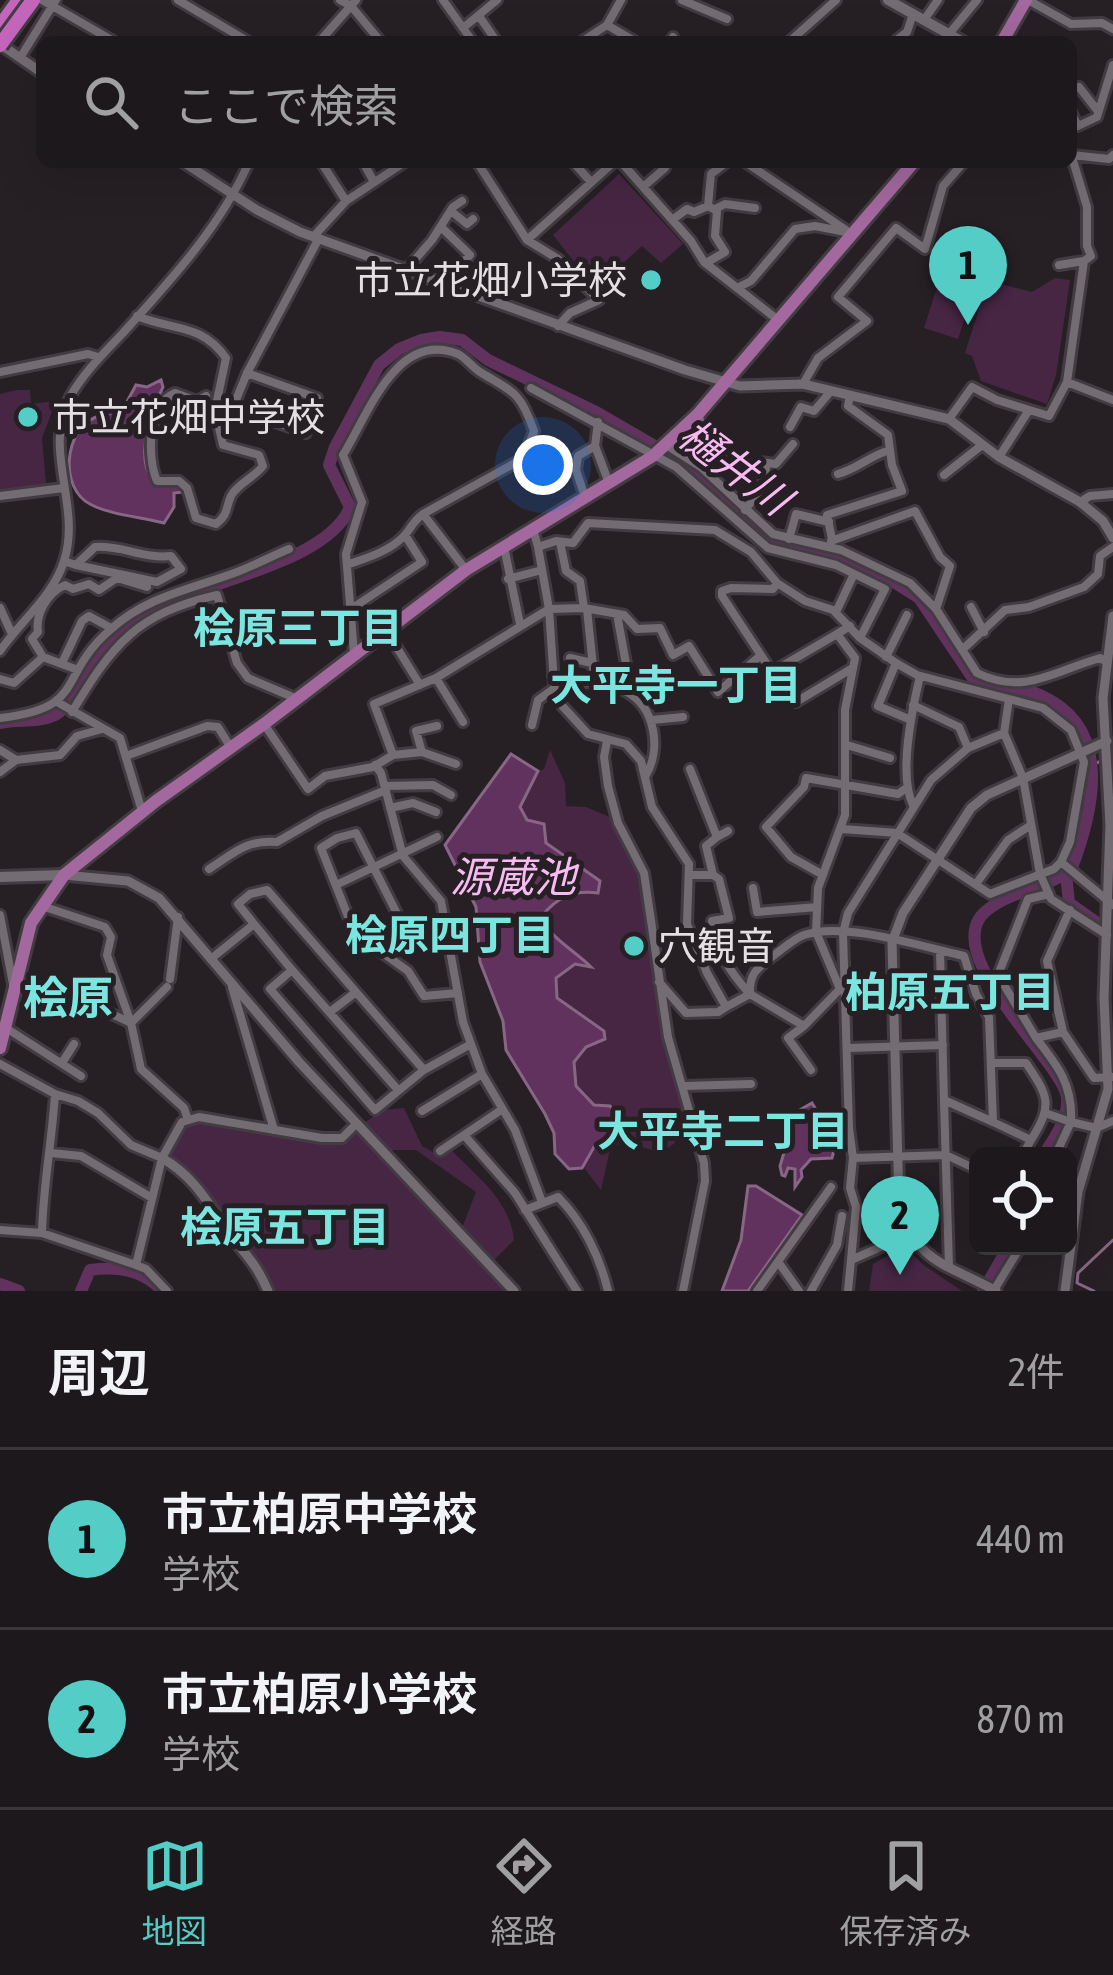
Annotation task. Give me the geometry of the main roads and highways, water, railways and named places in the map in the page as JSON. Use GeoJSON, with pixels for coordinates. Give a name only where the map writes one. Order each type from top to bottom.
{"type":"FeatureCollection","features":[{"type":"Feature","properties":{"kind":"highway"},"geometry":{"type":"LineString","coordinates":[[0,26],[19,0]]}},
{"type":"Feature","properties":{"kind":"highway"},"geometry":{"type":"LineString","coordinates":[[0,45],[37,0]]}},
{"type":"Feature","properties":{"kind":"main road"},"geometry":{"type":"LineString","coordinates":[[888,0],[952,36]]}},
{"type":"Feature","properties":{"kind":"main road"},"geometry":{"type":"LineString","coordinates":[[1006,36],[1027,0]]}},
{"type":"Feature","properties":{"kind":"main road"},"geometry":{"type":"LineString","coordinates":[[0,1048],[31,923],[64,875],[466,569],[665,445],[726,382],[904,168]]}},
{"type":"Feature","properties":{"kind":"main road"},"geometry":{"type":"LineString","coordinates":[[0,877],[64,875]]}},
{"type":"Feature","properties":{"kind":"water"},"geometry":{"type":"Polygon","coordinates":[[[161,380],[163,387],[147,434],[146,466],[152,478],[164,485],[182,486],[183,492],[174,493],[174,507],[164,523],[90,504],[73,485],[69,459],[85,424],[123,409],[136,385],[147,387],[161,380]]]}},
{"type":"Feature","properties":{"kind":"water","name":"源蔵池"},"geometry":{"type":"Polygon","coordinates":[[[511,754],[538,771],[520,807],[527,820],[544,824],[546,843],[600,881],[598,893],[566,896],[541,917],[591,967],[575,964],[556,978],[557,998],[604,1031],[605,1039],[586,1047],[574,1062],[576,1086],[594,1105],[610,1106],[621,1123],[618,1132],[594,1147],[582,1168],[569,1169],[555,1154],[554,1133],[506,1050],[503,1021],[480,962],[476,907],[445,845],[511,754]]]}},
{"type":"Feature","properties":{"kind":"water"},"geometry":{"type":"Polygon","coordinates":[[[812,1103],[836,1143],[832,1158],[811,1159],[795,1187],[795,1169],[788,1168],[785,1176],[780,1166],[796,1112],[812,1103]]]}},
{"type":"Feature","properties":{"kind":"water"},"geometry":{"type":"Polygon","coordinates":[[[748,1186],[756,1186],[802,1215],[748,1291],[722,1291],[741,1240],[748,1186]]]}},
{"type":"Feature","properties":{"kind":"waterway","name":"樋井川"},"geometry":{"type":"LineString","coordinates":[[0,723],[55,715],[100,652],[145,615],[317,543],[350,507],[329,465],[379,365],[421,340],[462,340],[488,360],[596,412],[684,463],[771,541],[832,553],[889,579],[919,598],[974,680],[1040,695],[1063,709],[1079,727],[1088,748],[1091,796],[1071,870],[996,904],[975,930],[977,953],[989,979],[1067,1097],[1063,1121],[1049,1147]]}},
{"type":"Feature","properties":{"kind":"waterway"},"geometry":{"type":"LineString","coordinates":[[1096,763],[1113,757]]}},
{"type":"Feature","properties":{"kind":"waterway"},"geometry":{"type":"LineString","coordinates":[[1066,874],[1069,903],[1113,934]]}},
{"type":"Feature","properties":{"kind":"waterway"},"geometry":{"type":"LineString","coordinates":[[1094,1291],[1077,1283],[1078,1273],[1113,1240]]}},
{"type":"Feature","properties":{"kind":"waterway","name":"樋井川"},"geometry":{"type":"LineString","coordinates":[[983,1291],[1004,1255]]}},
{"type":"Feature","properties":{"kind":"waterway"},"geometry":{"type":"LineString","coordinates":[[81,1291],[90,1270],[110,1269],[138,1274],[162,1290]]}},
{"type":"Feature","properties":{"kind":"waterway"},"geometry":{"type":"LineString","coordinates":[[0,1284],[19,1291]]}},
{"type":"Feature","properties":{"kind":"place","name":"市立花畑小学校"},"geometry":{"type":"Point","coordinates":[651,280]}},
{"type":"Feature","properties":{"kind":"place","name":"市立柏原中学校"},"geometry":{"type":"Point","coordinates":[968,325]}},
{"type":"Feature","properties":{"kind":"place","name":"市立花畑中学校"},"geometry":{"type":"Point","coordinates":[28,417]}},
{"type":"Feature","properties":{"kind":"place","name":"穴観音"},"geometry":{"type":"Point","coordinates":[634,946]}},
{"type":"Feature","properties":{"kind":"place","name":"市立柏原小学校"},"geometry":{"type":"Point","coordinates":[900,1275]}},
{"type":"Feature","properties":{"kind":"district","name":"桧原三丁目"},"geometry":{"type":"Point","coordinates":[298,628]}},
{"type":"Feature","properties":{"kind":"district","name":"大平寺一丁目"},"geometry":{"type":"Point","coordinates":[676,685]}},
{"type":"Feature","properties":{"kind":"district","name":"桧原四丁目"},"geometry":{"type":"Point","coordinates":[450,935]}},
{"type":"Feature","properties":{"kind":"district","name":"柏原五丁目"},"geometry":{"type":"Point","coordinates":[950,992]}},
{"type":"Feature","properties":{"kind":"district","name":"桧原"},"geometry":{"type":"Point","coordinates":[68,998]}},
{"type":"Feature","properties":{"kind":"district","name":"大平寺二丁目"},"geometry":{"type":"Point","coordinates":[723,1131]}},
{"type":"Feature","properties":{"kind":"district","name":"桧原五丁目"},"geometry":{"type":"Point","coordinates":[285,1227]}}]}
